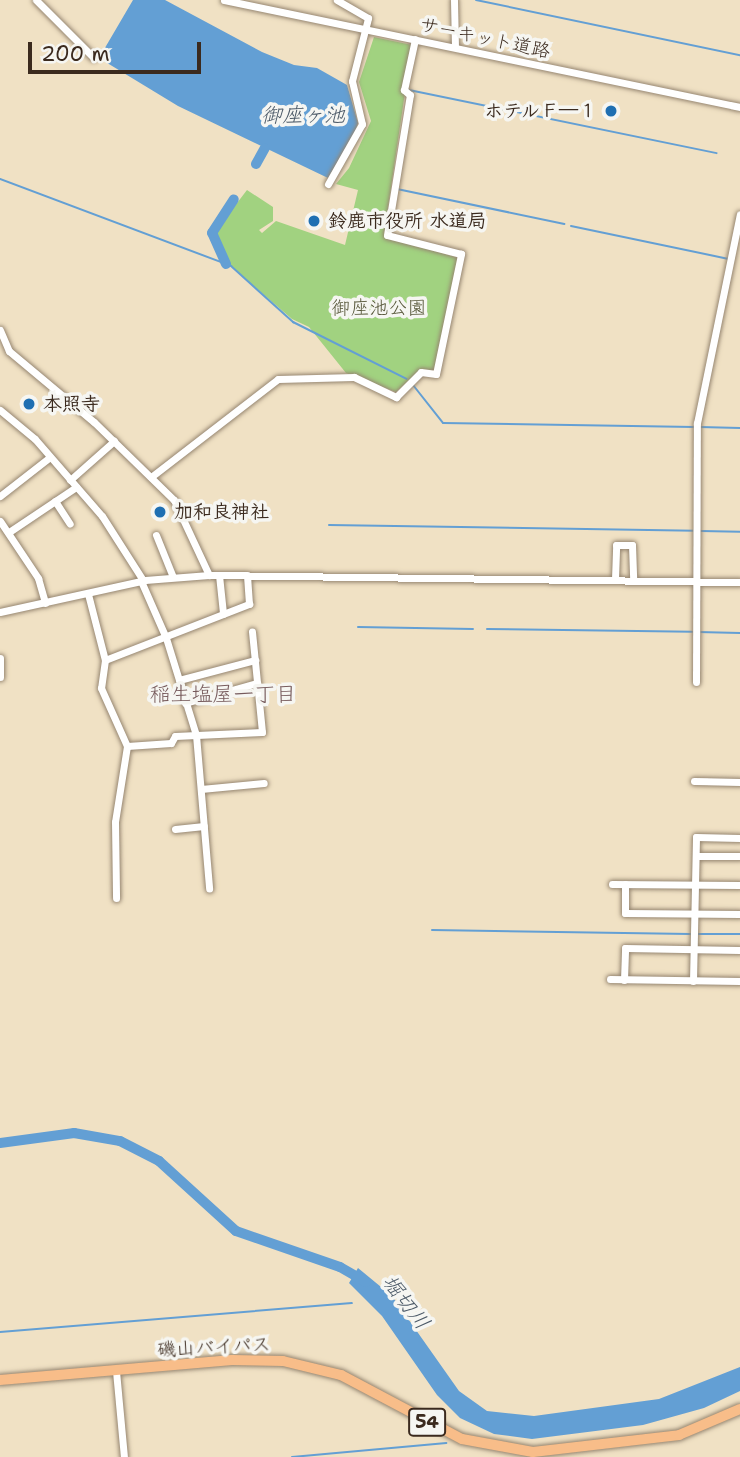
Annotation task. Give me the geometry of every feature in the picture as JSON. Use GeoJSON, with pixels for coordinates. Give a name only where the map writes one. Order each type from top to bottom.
{"type":"FeatureCollection","features":[{"type":"Feature","properties":{"kind":"main road","name":"磯山バイパス"},"geometry":{"type":"LineString","coordinates":[[0,1380],[262,1359],[307,1364],[356,1382],[462,1439],[533,1452],[679,1435],[740,1409]]}},
{"type":"Feature","properties":{"kind":"street"},"geometry":{"type":"LineString","coordinates":[[36,0],[93,57]]}},
{"type":"Feature","properties":{"kind":"street","name":"サーキット道路"},"geometry":{"type":"LineString","coordinates":[[224,0],[247,2],[366,31],[740,107]]}},
{"type":"Feature","properties":{"kind":"street"},"geometry":{"type":"LineString","coordinates":[[328,184],[362,124],[352,81],[366,31],[367,14],[337,0]]}},
{"type":"Feature","properties":{"kind":"street"},"geometry":{"type":"LineString","coordinates":[[454,0],[455,47]]}},
{"type":"Feature","properties":{"kind":"street"},"geometry":{"type":"LineString","coordinates":[[150,477],[278,379],[354,377],[396,397],[421,372],[436,373],[461,254],[387,235],[410,95],[404,90],[415,39]]}},
{"type":"Feature","properties":{"kind":"street"},"geometry":{"type":"LineString","coordinates":[[696,682],[698,428],[740,214]]}},
{"type":"Feature","properties":{"kind":"street"},"geometry":{"type":"LineString","coordinates":[[0,330],[3,350],[114,442],[174,500],[209,575]]}},
{"type":"Feature","properties":{"kind":"street"},"geometry":{"type":"LineString","coordinates":[[0,410],[22,426],[76,487],[120,540],[142,580],[166,638],[196,735],[209,887]]}},
{"type":"Feature","properties":{"kind":"street"},"geometry":{"type":"LineString","coordinates":[[70,480],[114,442]]}},
{"type":"Feature","properties":{"kind":"street"},"geometry":{"type":"LineString","coordinates":[[0,496],[50,457]]}},
{"type":"Feature","properties":{"kind":"street"},"geometry":{"type":"LineString","coordinates":[[9,532],[76,487]]}},
{"type":"Feature","properties":{"kind":"street"},"geometry":{"type":"LineString","coordinates":[[55,501],[70,524]]}},
{"type":"Feature","properties":{"kind":"street"},"geometry":{"type":"LineString","coordinates":[[0,521],[38,578],[44,603]]}},
{"type":"Feature","properties":{"kind":"street"},"geometry":{"type":"LineString","coordinates":[[156,536],[173,577]]}},
{"type":"Feature","properties":{"kind":"street"},"geometry":{"type":"LineString","coordinates":[[615,579],[617,545],[632,545],[632,579]]}},
{"type":"Feature","properties":{"kind":"street"},"geometry":{"type":"LineString","coordinates":[[0,612],[142,580],[209,575],[740,582]]}},
{"type":"Feature","properties":{"kind":"street"},"geometry":{"type":"LineString","coordinates":[[219,575],[223,614]]}},
{"type":"Feature","properties":{"kind":"street"},"geometry":{"type":"LineString","coordinates":[[105,660],[249,604],[247,575]]}},
{"type":"Feature","properties":{"kind":"street"},"geometry":{"type":"LineString","coordinates":[[88,594],[105,660],[101,688],[127,746],[115,822],[116,898]]}},
{"type":"Feature","properties":{"kind":"street"},"geometry":{"type":"LineString","coordinates":[[127,746],[171,743],[175,736],[262,732],[252,631]]}},
{"type":"Feature","properties":{"kind":"street"},"geometry":{"type":"LineString","coordinates":[[0,659],[0,677]]}},
{"type":"Feature","properties":{"kind":"street"},"geometry":{"type":"LineString","coordinates":[[178,680],[255,660]]}},
{"type":"Feature","properties":{"kind":"street"},"geometry":{"type":"LineString","coordinates":[[185,703],[257,683]]}},
{"type":"Feature","properties":{"kind":"street"},"geometry":{"type":"LineString","coordinates":[[694,781],[740,782]]}},
{"type":"Feature","properties":{"kind":"street"},"geometry":{"type":"LineString","coordinates":[[201,789],[264,783]]}},
{"type":"Feature","properties":{"kind":"street"},"geometry":{"type":"LineString","coordinates":[[175,829],[204,826]]}},
{"type":"Feature","properties":{"kind":"street"},"geometry":{"type":"LineString","coordinates":[[692,981],[696,837],[740,838]]}},
{"type":"Feature","properties":{"kind":"street"},"geometry":{"type":"LineString","coordinates":[[696,856],[740,856]]}},
{"type":"Feature","properties":{"kind":"street"},"geometry":{"type":"LineString","coordinates":[[612,884],[740,885]]}},
{"type":"Feature","properties":{"kind":"street"},"geometry":{"type":"LineString","coordinates":[[625,884],[625,912],[740,914]]}},
{"type":"Feature","properties":{"kind":"street"},"geometry":{"type":"LineString","coordinates":[[624,980],[625,948],[740,950]]}},
{"type":"Feature","properties":{"kind":"street"},"geometry":{"type":"LineString","coordinates":[[610,979],[740,981]]}},
{"type":"Feature","properties":{"kind":"street"},"geometry":{"type":"LineString","coordinates":[[116,1371],[124,1457]]}},
{"type":"Feature","properties":{"kind":"green space","name":"御座池公園"},"geometry":{"type":"Polygon","coordinates":[[[374,37],[412,45],[384,235],[458,258],[435,370],[419,371],[396,392],[346,373],[309,327],[292,319],[227,263],[214,233],[247,190],[273,207],[273,221],[259,230],[262,233],[276,221],[345,245],[358,190],[336,184],[349,168],[371,121],[359,82],[374,37]]]}},
{"type":"Feature","properties":{"kind":"water","name":"御座ヶ池"},"geometry":{"type":"Polygon","coordinates":[[[133,0],[165,0],[262,52],[294,65],[317,68],[347,85],[358,123],[352,141],[328,178],[178,106],[99,58],[133,0]]]}},
{"type":"Feature","properties":{"kind":"water"},"geometry":{"type":"Polygon","coordinates":[[[358,1268],[392,1296],[459,1391],[487,1411],[534,1416],[659,1399],[740,1367],[740,1391],[704,1408],[643,1425],[532,1439],[494,1434],[460,1418],[437,1395],[382,1316],[349,1283],[358,1268]]]}},
{"type":"Feature","properties":{"kind":"waterway"},"geometry":{"type":"LineString","coordinates":[[476,0],[740,55]]}},
{"type":"Feature","properties":{"kind":"waterway"},"geometry":{"type":"LineString","coordinates":[[409,90],[717,153]]}},
{"type":"Feature","properties":{"kind":"waterway"},"geometry":{"type":"LineString","coordinates":[[256,164],[265,148]]}},
{"type":"Feature","properties":{"kind":"waterway"},"geometry":{"type":"LineString","coordinates":[[0,179],[231,266],[293,322],[407,379]]}},
{"type":"Feature","properties":{"kind":"waterway"},"geometry":{"type":"LineString","coordinates":[[397,189],[564,224]]}},
{"type":"Feature","properties":{"kind":"waterway"},"geometry":{"type":"LineString","coordinates":[[226,264],[212,233],[234,199]]}},
{"type":"Feature","properties":{"kind":"waterway"},"geometry":{"type":"LineString","coordinates":[[571,226],[729,259]]}},
{"type":"Feature","properties":{"kind":"waterway"},"geometry":{"type":"LineString","coordinates":[[413,385],[443,423],[694,427]]}},
{"type":"Feature","properties":{"kind":"waterway"},"geometry":{"type":"LineString","coordinates":[[700,427],[740,428]]}},
{"type":"Feature","properties":{"kind":"waterway"},"geometry":{"type":"LineString","coordinates":[[329,525],[695,531]]}},
{"type":"Feature","properties":{"kind":"waterway"},"geometry":{"type":"LineString","coordinates":[[701,531],[740,532]]}},
{"type":"Feature","properties":{"kind":"waterway"},"geometry":{"type":"LineString","coordinates":[[358,627],[473,629]]}},
{"type":"Feature","properties":{"kind":"waterway"},"geometry":{"type":"LineString","coordinates":[[487,629],[692,632]]}},
{"type":"Feature","properties":{"kind":"waterway"},"geometry":{"type":"LineString","coordinates":[[698,632],[740,633]]}},
{"type":"Feature","properties":{"kind":"waterway"},"geometry":{"type":"LineString","coordinates":[[432,930],[690,934]]}},
{"type":"Feature","properties":{"kind":"waterway"},"geometry":{"type":"LineString","coordinates":[[695,934],[740,934]]}},
{"type":"Feature","properties":{"kind":"waterway","name":"堀切川"},"geometry":{"type":"LineString","coordinates":[[0,1143],[74,1133],[120,1141],[159,1161],[236,1231],[340,1267],[366,1282]]}},
{"type":"Feature","properties":{"kind":"waterway"},"geometry":{"type":"LineString","coordinates":[[0,1332],[352,1303]]}},
{"type":"Feature","properties":{"kind":"waterway"},"geometry":{"type":"LineString","coordinates":[[292,1457],[446,1443]]}},
{"type":"Feature","properties":{"kind":"place","name":"ホテルＦ―１"},"geometry":{"type":"Point","coordinates":[611,111]}},
{"type":"Feature","properties":{"kind":"place","name":"鈴鹿市役所 水道局"},"geometry":{"type":"Point","coordinates":[314,221]}},
{"type":"Feature","properties":{"kind":"place","name":"本照寺"},"geometry":{"type":"Point","coordinates":[29,404]}},
{"type":"Feature","properties":{"kind":"place","name":"加和良神社"},"geometry":{"type":"Point","coordinates":[160,512]}},
{"type":"Feature","properties":{"kind":"district","name":"稲生塩屋一丁目"},"geometry":{"type":"Point","coordinates":[223,694]}}]}
